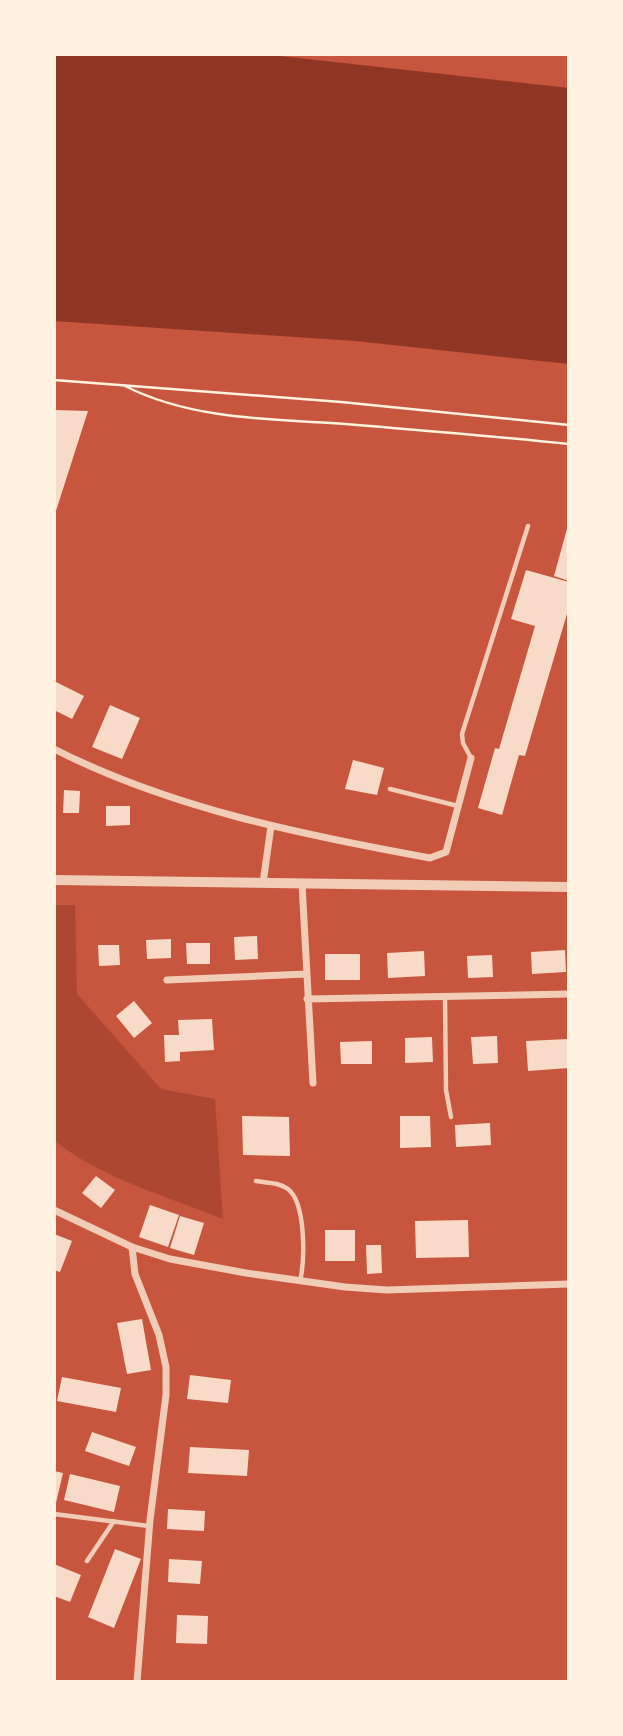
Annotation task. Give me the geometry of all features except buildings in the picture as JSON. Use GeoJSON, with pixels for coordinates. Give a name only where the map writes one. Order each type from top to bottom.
{"type":"FeatureCollection","features":[{"type":"Feature","properties":{"kind":"street"},"geometry":{"type":"LineString","coordinates":[[54,749],[132,783],[271,826],[430,858],[446,852],[471,758]]}},
{"type":"Feature","properties":{"kind":"street"},"geometry":{"type":"LineString","coordinates":[[263,883],[271,826]]}},
{"type":"Feature","properties":{"kind":"street"},"geometry":{"type":"LineString","coordinates":[[54,880],[569,887]]}},
{"type":"Feature","properties":{"kind":"street"},"geometry":{"type":"LineString","coordinates":[[302,884],[313,1083]]}},
{"type":"Feature","properties":{"kind":"street"},"geometry":{"type":"LineString","coordinates":[[167,980],[306,974]]}},
{"type":"Feature","properties":{"kind":"street"},"geometry":{"type":"LineString","coordinates":[[307,999],[569,994]]}},
{"type":"Feature","properties":{"kind":"street"},"geometry":{"type":"LineString","coordinates":[[54,1210],[132,1247],[170,1259],[299,1280],[387,1290],[569,1283]]}},
{"type":"Feature","properties":{"kind":"street"},"geometry":{"type":"LineString","coordinates":[[132,1247],[135,1274],[159,1335],[166,1367],[166,1395],[149,1526],[137,1682]]}},
{"type":"Feature","properties":{"kind":"lane"},"geometry":{"type":"LineString","coordinates":[[471,758],[463,743],[463,734],[528,526]]}},
{"type":"Feature","properties":{"kind":"lane"},"geometry":{"type":"LineString","coordinates":[[390,789],[459,806]]}},
{"type":"Feature","properties":{"kind":"lane"},"geometry":{"type":"LineString","coordinates":[[445,997],[446,1090],[451,1117]]}},
{"type":"Feature","properties":{"kind":"lane"},"geometry":{"type":"LineString","coordinates":[[256,1181],[285,1187],[291,1191],[298,1206],[304,1264],[299,1280]]}},
{"type":"Feature","properties":{"kind":"lane"},"geometry":{"type":"LineString","coordinates":[[54,1514],[149,1526]]}},
{"type":"Feature","properties":{"kind":"lane"},"geometry":{"type":"LineString","coordinates":[[87,1561],[114,1521]]}},
{"type":"Feature","properties":{"kind":"path"},"geometry":{"type":"LineString","coordinates":[[54,380],[341,402],[569,425]]}},
{"type":"Feature","properties":{"kind":"path"},"geometry":{"type":"LineString","coordinates":[[122,385],[151,399],[195,410],[569,444]]}},
{"type":"Feature","properties":{"kind":"shaded area"},"geometry":{"type":"Polygon","coordinates":[[[54,54],[262,54],[569,88],[569,364],[356,341],[54,321],[54,54]]]}},
{"type":"Feature","properties":{"kind":"shaded area"},"geometry":{"type":"Polygon","coordinates":[[[54,905],[75,905],[77,994],[161,1089],[215,1099],[223,1219],[91,1165],[54,1140],[54,905]]]}}]}
